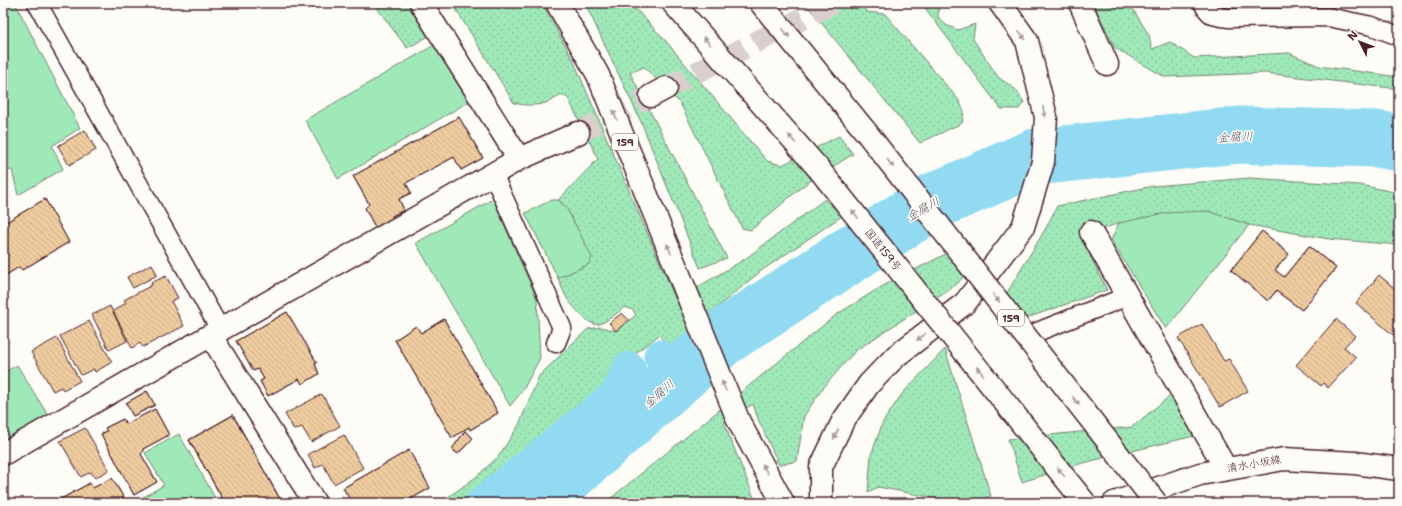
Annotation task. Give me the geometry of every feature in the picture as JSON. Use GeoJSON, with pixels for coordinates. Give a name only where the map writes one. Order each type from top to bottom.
{"type":"FeatureCollection","features":[{"type":"Feature","properties":{"kind":"main road"},"geometry":{"type":"LineString","coordinates":[[421,3],[519,159]]}},
{"type":"Feature","properties":{"kind":"main road","name":"159"},"geometry":{"type":"LineString","coordinates":[[557,3],[598,75],[739,422],[783,503]]}},
{"type":"Feature","properties":{"kind":"main road","name":"国道159号"},"geometry":{"type":"LineString","coordinates":[[673,3],[818,168],[1085,503]]}},
{"type":"Feature","properties":{"kind":"main road","name":"159"},"geometry":{"type":"LineString","coordinates":[[761,3],[866,132],[1156,503]]}},
{"type":"Feature","properties":{"kind":"main road"},"geometry":{"type":"LineString","coordinates":[[821,503],[820,467],[843,421],[869,384],[896,356],[965,303],[1023,227],[1043,162],[1046,117],[1027,41],[1000,3]]}},
{"type":"Feature","properties":{"kind":"main road"},"geometry":{"type":"LineString","coordinates":[[1080,3],[1107,64]]}},
{"type":"Feature","properties":{"kind":"main road"},"geometry":{"type":"LineString","coordinates":[[3,454],[216,334],[519,159],[578,133]]}},
{"type":"Feature","properties":{"kind":"main road"},"geometry":{"type":"LineString","coordinates":[[1091,232],[1226,469]]}},
{"type":"Feature","properties":{"kind":"main road"},"geometry":{"type":"LineString","coordinates":[[216,334],[315,503]]}},
{"type":"Feature","properties":{"kind":"main road","name":"清水小坂線"},"geometry":{"type":"LineString","coordinates":[[1114,503],[1200,474],[1284,459],[1355,463],[1399,469]]}},
{"type":"Feature","properties":{"kind":"lane"},"geometry":{"type":"LineString","coordinates":[[37,3],[216,334]]}},
{"type":"Feature","properties":{"kind":"lane"},"geometry":{"type":"LineString","coordinates":[[1203,3],[1207,12],[1214,16],[1228,18],[1328,17],[1372,26],[1399,36]]}},
{"type":"Feature","properties":{"kind":"lane"},"geometry":{"type":"LineString","coordinates":[[493,174],[562,328],[556,343]]}},
{"type":"Feature","properties":{"kind":"lane"},"geometry":{"type":"LineString","coordinates":[[1037,332],[1128,296]]}},
{"type":"Feature","properties":{"kind":"green space"},"geometry":{"type":"Polygon","coordinates":[[[3,3],[15,3],[80,128],[52,146],[63,169],[18,195],[12,170],[3,171],[3,3]]]}},
{"type":"Feature","properties":{"kind":"green space"},"geometry":{"type":"Polygon","coordinates":[[[373,3],[409,3],[429,36],[407,48],[373,3]]]}},
{"type":"Feature","properties":{"kind":"green space"},"geometry":{"type":"Polygon","coordinates":[[[452,3],[542,3],[574,62],[676,300],[745,259],[825,199],[842,216],[761,271],[669,347],[659,335],[629,358],[612,385],[471,503],[440,503],[476,477],[498,457],[519,425],[539,376],[588,329],[601,327],[616,331],[636,315],[633,310],[624,307],[602,323],[595,324],[586,320],[568,300],[558,278],[589,264],[566,207],[558,200],[598,159],[568,98],[561,94],[545,103],[526,105],[514,103],[452,3]]]}},
{"type":"Feature","properties":{"kind":"green space"},"geometry":{"type":"Polygon","coordinates":[[[585,3],[630,3],[664,39],[767,161],[782,165],[839,136],[853,154],[804,185],[751,230],[742,228],[680,103],[644,67],[630,73],[727,258],[700,268],[642,124],[585,3]]]}},
{"type":"Feature","properties":{"kind":"green space"},"geometry":{"type":"Polygon","coordinates":[[[805,3],[858,3],[867,12],[885,14],[958,99],[964,111],[962,123],[920,143],[805,3]]]}},
{"type":"Feature","properties":{"kind":"green space"},"geometry":{"type":"Polygon","coordinates":[[[926,3],[939,3],[938,17],[946,25],[958,30],[975,24],[973,39],[998,77],[1015,89],[1024,102],[1019,109],[1001,109],[925,8],[926,3]]]}},
{"type":"Feature","properties":{"kind":"green space"},"geometry":{"type":"Polygon","coordinates":[[[1093,3],[1129,3],[1149,35],[1152,49],[1170,42],[1194,58],[1289,53],[1319,66],[1399,77],[1399,89],[1265,73],[1165,77],[1115,48],[1093,3]]]}},
{"type":"Feature","properties":{"kind":"green space"},"geometry":{"type":"Polygon","coordinates":[[[436,44],[470,101],[338,179],[305,120],[436,44]]]}},
{"type":"Feature","properties":{"kind":"green space"},"geometry":{"type":"Polygon","coordinates":[[[1250,178],[1360,185],[1399,193],[1399,245],[1329,239],[1249,225],[1207,211],[1119,223],[1081,237],[1107,290],[1024,319],[1004,298],[1046,228],[1057,206],[1153,186],[1250,178]]]}},
{"type":"Feature","properties":{"kind":"green space"},"geometry":{"type":"Polygon","coordinates":[[[493,199],[537,299],[540,358],[523,390],[510,406],[416,243],[493,199]]]}},
{"type":"Feature","properties":{"kind":"green space"},"geometry":{"type":"Polygon","coordinates":[[[552,200],[558,200],[566,207],[592,257],[589,264],[558,278],[525,213],[552,200]]]}},
{"type":"Feature","properties":{"kind":"green space"},"geometry":{"type":"Polygon","coordinates":[[[1207,211],[1249,225],[1166,329],[1111,240],[1119,223],[1166,213],[1207,211]]]}},
{"type":"Feature","properties":{"kind":"green space"},"geometry":{"type":"Polygon","coordinates":[[[969,242],[979,259],[957,284],[855,351],[823,388],[804,416],[797,461],[779,465],[758,419],[753,404],[724,423],[755,500],[748,503],[605,503],[836,315],[881,287],[969,242]]]}},
{"type":"Feature","properties":{"kind":"green space"},"geometry":{"type":"Polygon","coordinates":[[[945,349],[991,496],[970,503],[960,503],[878,487],[868,492],[871,455],[883,422],[902,394],[945,349]]]}},
{"type":"Feature","properties":{"kind":"green space"},"geometry":{"type":"Polygon","coordinates":[[[17,365],[49,417],[3,443],[3,373],[17,365]]]}},
{"type":"Feature","properties":{"kind":"green space"},"geometry":{"type":"Polygon","coordinates":[[[1171,395],[1198,435],[1083,463],[1022,482],[1008,439],[1132,427],[1171,395]]]}},
{"type":"Feature","properties":{"kind":"green space"},"geometry":{"type":"Polygon","coordinates":[[[179,434],[218,503],[135,503],[164,485],[145,453],[179,434]]]}},
{"type":"Feature","properties":{"kind":"building"},"geometry":{"type":"Polygon","coordinates":[[[459,117],[483,158],[461,170],[454,157],[406,183],[411,193],[399,199],[404,210],[392,216],[393,219],[376,229],[365,208],[369,204],[353,176],[459,117]]]}},
{"type":"Feature","properties":{"kind":"building"},"geometry":{"type":"Polygon","coordinates":[[[459,117],[483,158],[461,170],[454,157],[406,183],[411,193],[399,199],[404,210],[392,216],[393,219],[376,229],[365,208],[369,204],[353,176],[459,117]]]}},
{"type":"Feature","properties":{"kind":"building"},"geometry":{"type":"Polygon","coordinates":[[[85,130],[96,150],[69,165],[58,146],[85,130]]]}},
{"type":"Feature","properties":{"kind":"building"},"geometry":{"type":"Polygon","coordinates":[[[45,199],[69,242],[22,270],[19,267],[3,277],[3,224],[45,199]]]}},
{"type":"Feature","properties":{"kind":"building"},"geometry":{"type":"Polygon","coordinates":[[[45,199],[69,242],[22,270],[19,267],[3,277],[3,224],[45,199]]]}},
{"type":"Feature","properties":{"kind":"building"},"geometry":{"type":"Polygon","coordinates":[[[1262,231],[1289,254],[1275,270],[1284,277],[1309,246],[1336,268],[1302,310],[1276,291],[1268,301],[1231,270],[1262,231]]]}},
{"type":"Feature","properties":{"kind":"building"},"geometry":{"type":"Polygon","coordinates":[[[1262,231],[1289,254],[1275,270],[1284,277],[1309,246],[1336,268],[1302,310],[1276,291],[1268,301],[1231,270],[1262,231]]]}},
{"type":"Feature","properties":{"kind":"building"},"geometry":{"type":"Polygon","coordinates":[[[152,264],[157,275],[133,288],[127,277],[152,264]]]}},
{"type":"Feature","properties":{"kind":"building"},"geometry":{"type":"Polygon","coordinates":[[[1379,275],[1399,292],[1399,327],[1393,335],[1356,303],[1379,275]]]}},
{"type":"Feature","properties":{"kind":"building"},"geometry":{"type":"Polygon","coordinates":[[[166,276],[178,298],[171,301],[184,326],[143,347],[140,343],[132,348],[113,311],[126,303],[124,300],[152,285],[151,283],[166,276]]]}},
{"type":"Feature","properties":{"kind":"building"},"geometry":{"type":"Polygon","coordinates":[[[110,306],[127,341],[109,350],[92,315],[110,306]]]}},
{"type":"Feature","properties":{"kind":"building"},"geometry":{"type":"Polygon","coordinates":[[[287,312],[317,363],[315,364],[319,374],[302,384],[299,379],[268,396],[260,381],[264,379],[258,369],[253,371],[236,341],[287,312]]]}},
{"type":"Feature","properties":{"kind":"building"},"geometry":{"type":"Polygon","coordinates":[[[287,312],[317,363],[315,364],[319,374],[302,384],[299,379],[268,396],[260,381],[264,379],[258,369],[253,371],[236,341],[287,312]]]}},
{"type":"Feature","properties":{"kind":"building"},"geometry":{"type":"Polygon","coordinates":[[[622,313],[629,320],[616,331],[609,323],[622,313]]]}},
{"type":"Feature","properties":{"kind":"building"},"geometry":{"type":"Polygon","coordinates":[[[444,319],[498,413],[470,430],[469,427],[452,438],[395,340],[416,326],[421,333],[444,319]]]}},
{"type":"Feature","properties":{"kind":"building"},"geometry":{"type":"Polygon","coordinates":[[[444,319],[498,413],[470,430],[469,427],[452,438],[395,340],[416,326],[421,333],[444,319]]]}},
{"type":"Feature","properties":{"kind":"building"},"geometry":{"type":"Polygon","coordinates":[[[1336,319],[1355,336],[1344,347],[1356,357],[1328,388],[1323,383],[1321,386],[1296,365],[1336,319]]]}},
{"type":"Feature","properties":{"kind":"building"},"geometry":{"type":"Polygon","coordinates":[[[89,321],[112,362],[95,372],[94,369],[81,375],[60,336],[89,321]]]}},
{"type":"Feature","properties":{"kind":"building"},"geometry":{"type":"Polygon","coordinates":[[[1202,324],[1224,361],[1229,359],[1248,391],[1220,407],[1178,338],[1202,324]]]}},
{"type":"Feature","properties":{"kind":"building"},"geometry":{"type":"Polygon","coordinates":[[[57,338],[80,381],[63,390],[61,387],[53,391],[31,352],[57,338]]]}},
{"type":"Feature","properties":{"kind":"building"},"geometry":{"type":"Polygon","coordinates":[[[147,391],[155,405],[133,416],[126,403],[147,391]]]}},
{"type":"Feature","properties":{"kind":"building"},"geometry":{"type":"Polygon","coordinates":[[[147,391],[155,405],[133,416],[126,403],[147,391]]]}},
{"type":"Feature","properties":{"kind":"building"},"geometry":{"type":"Polygon","coordinates":[[[322,394],[340,426],[311,442],[302,427],[294,430],[285,414],[322,394]]]}},
{"type":"Feature","properties":{"kind":"building"},"geometry":{"type":"Polygon","coordinates":[[[155,409],[169,435],[143,449],[144,451],[141,454],[157,482],[134,495],[101,434],[107,431],[105,428],[123,419],[126,424],[155,409]]]}},
{"type":"Feature","properties":{"kind":"building"},"geometry":{"type":"Polygon","coordinates":[[[155,409],[169,435],[143,449],[144,451],[141,454],[157,482],[134,495],[101,434],[107,431],[105,428],[123,419],[126,424],[155,409]]]}},
{"type":"Feature","properties":{"kind":"building"},"geometry":{"type":"Polygon","coordinates":[[[233,415],[280,499],[273,503],[225,503],[189,440],[233,415]]]}},
{"type":"Feature","properties":{"kind":"building"},"geometry":{"type":"Polygon","coordinates":[[[233,415],[280,499],[273,503],[225,503],[189,440],[233,415]]]}},
{"type":"Feature","properties":{"kind":"building"},"geometry":{"type":"Polygon","coordinates":[[[233,415],[280,499],[273,503],[225,503],[189,440],[233,415]]]}},
{"type":"Feature","properties":{"kind":"building"},"geometry":{"type":"Polygon","coordinates":[[[85,428],[109,470],[95,478],[91,472],[81,477],[60,441],[85,428]]]}},
{"type":"Feature","properties":{"kind":"building"},"geometry":{"type":"Polygon","coordinates":[[[465,431],[473,438],[458,454],[452,449],[465,431]]]}},
{"type":"Feature","properties":{"kind":"building"},"geometry":{"type":"Polygon","coordinates":[[[465,431],[473,438],[458,454],[452,449],[465,431]]]}},
{"type":"Feature","properties":{"kind":"building"},"geometry":{"type":"Polygon","coordinates":[[[344,435],[363,468],[334,484],[323,464],[315,468],[308,454],[344,435]]]}},
{"type":"Feature","properties":{"kind":"building"},"geometry":{"type":"Polygon","coordinates":[[[409,450],[430,488],[404,503],[352,503],[343,488],[409,450]]]}},
{"type":"Feature","properties":{"kind":"building"},"geometry":{"type":"Polygon","coordinates":[[[409,450],[430,488],[404,503],[352,503],[343,488],[409,450]]]}},
{"type":"Feature","properties":{"kind":"building"},"geometry":{"type":"Polygon","coordinates":[[[112,478],[127,503],[61,503],[59,500],[90,483],[93,488],[112,478]]]}},
{"type":"Feature","properties":{"kind":"building"},"geometry":{"type":"Polygon","coordinates":[[[112,478],[127,503],[61,503],[59,500],[90,483],[93,488],[112,478]]]}},
{"type":"Feature","properties":{"kind":"waterway","name":"金腐川"},"geometry":{"type":"LineString","coordinates":[[535,503],[722,338],[930,203],[1036,157],[1238,135],[1377,139],[1399,143]]}},
{"type":"Feature","properties":{"kind":"waterway"},"geometry":{"type":"LineString","coordinates":[[660,356],[680,376]]}},
{"type":"Feature","properties":{"kind":"waterway"},"geometry":{"type":"LineString","coordinates":[[482,503],[618,393],[629,368]]}},
{"type":"Feature","properties":{"kind":"tunnel"},"geometry":{"type":"LineString","coordinates":[[666,88],[833,3]]}},
{"type":"Feature","properties":{"kind":"tunnel"},"geometry":{"type":"LineString","coordinates":[[578,133],[651,96]]}}]}
